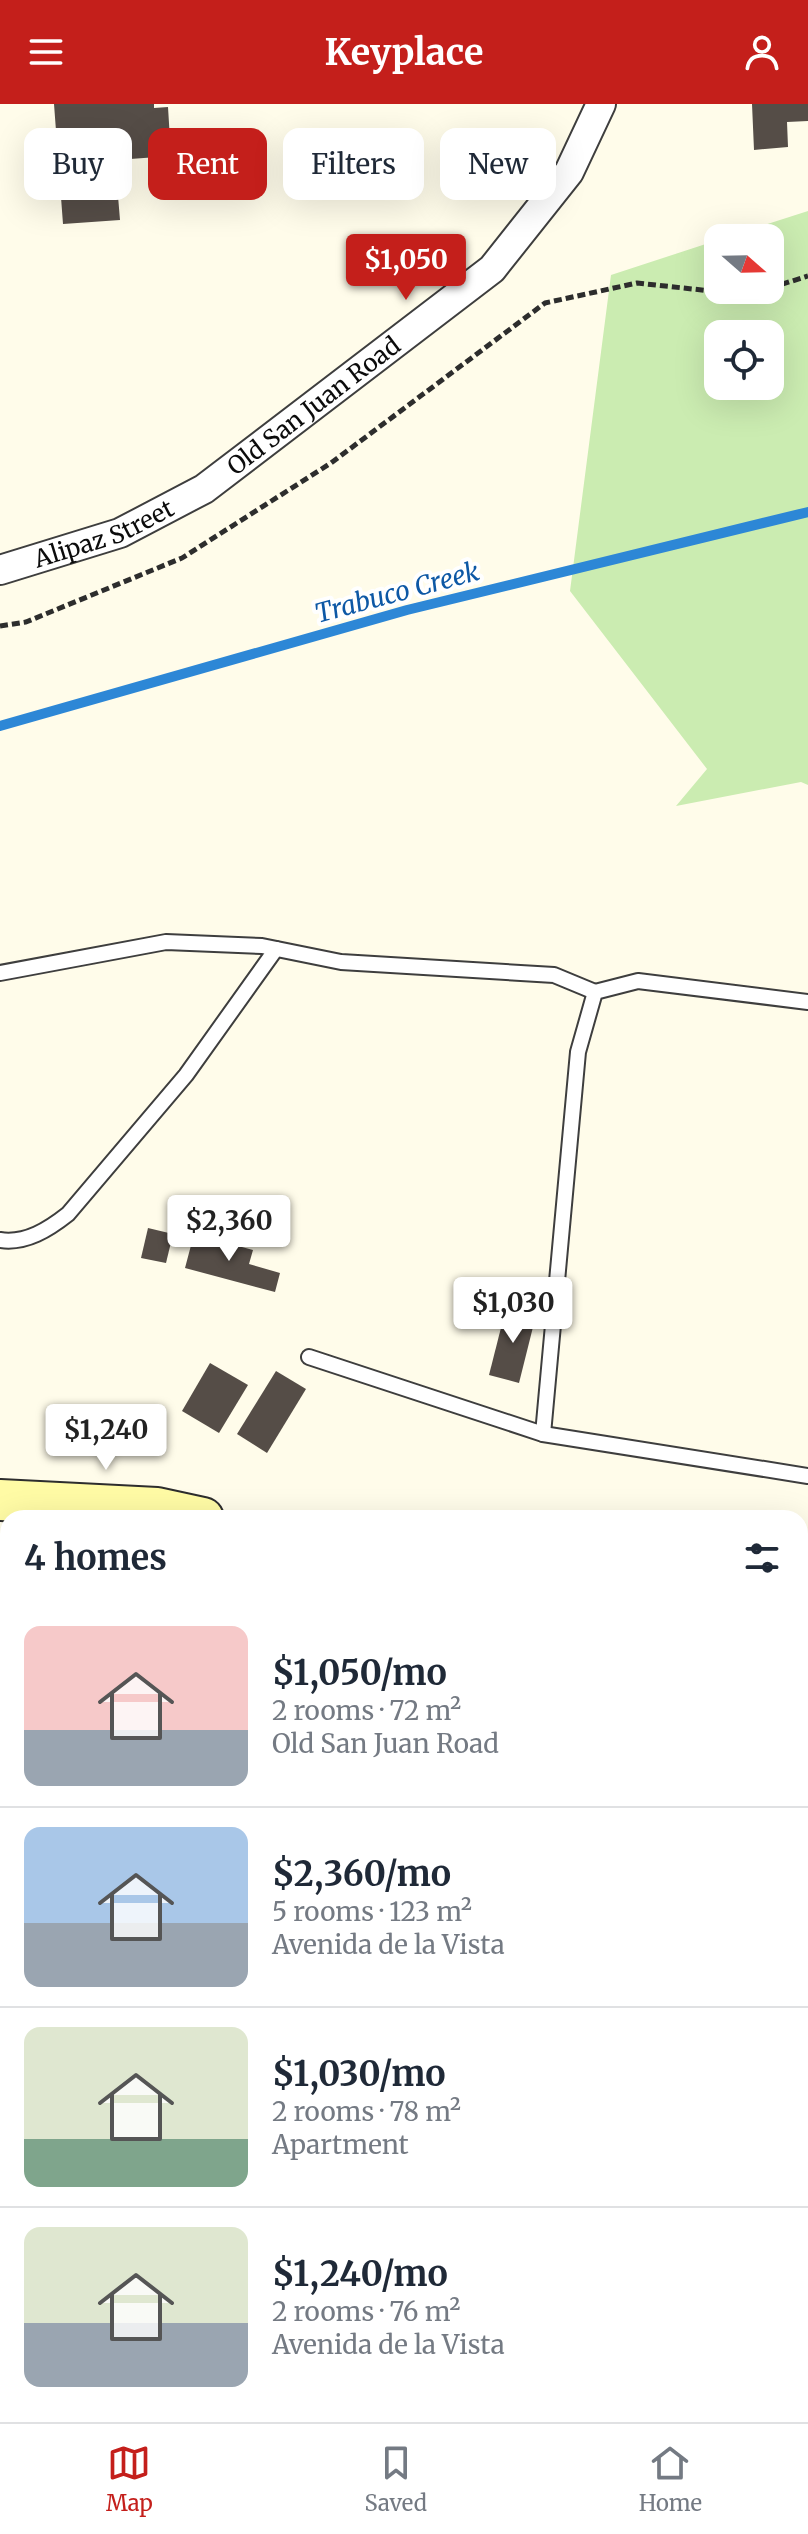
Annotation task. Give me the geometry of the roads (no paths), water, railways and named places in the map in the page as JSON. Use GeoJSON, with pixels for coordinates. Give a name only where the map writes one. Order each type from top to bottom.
{"type":"FeatureCollection","features":[{"type":"Feature","properties":{"kind":"street","name":"Old San Juan Road"},"geometry":{"type":"LineString","coordinates":[[204,489],[492,269],[569,172],[601,104]]}},
{"type":"Feature","properties":{"kind":"street","name":"Alipaz Street"},"geometry":{"type":"LineString","coordinates":[[0,570],[120,533],[204,489]]}},
{"type":"Feature","properties":{"kind":"street"},"geometry":{"type":"LineString","coordinates":[[0,1500],[166,1510]]}},
{"type":"Feature","properties":{"kind":"lane"},"geometry":{"type":"LineString","coordinates":[[0,973],[166,942],[276,949],[341,962],[554,975],[595,992],[638,981],[808,1002]]}},
{"type":"Feature","properties":{"kind":"lane"},"geometry":{"type":"LineString","coordinates":[[0,1240],[9,1242],[47,1231],[68,1214],[186,1075],[276,949]]}},
{"type":"Feature","properties":{"kind":"lane"},"geometry":{"type":"LineString","coordinates":[[543,1434],[578,1052],[595,992]]}},
{"type":"Feature","properties":{"kind":"lane"},"geometry":{"type":"LineString","coordinates":[[309,1357],[543,1434],[808,1476]]}},
{"type":"Feature","properties":{"kind":"waterway","name":"Trabuco Creek"},"geometry":{"type":"LineString","coordinates":[[0,726],[407,610],[808,512]]}}]}
